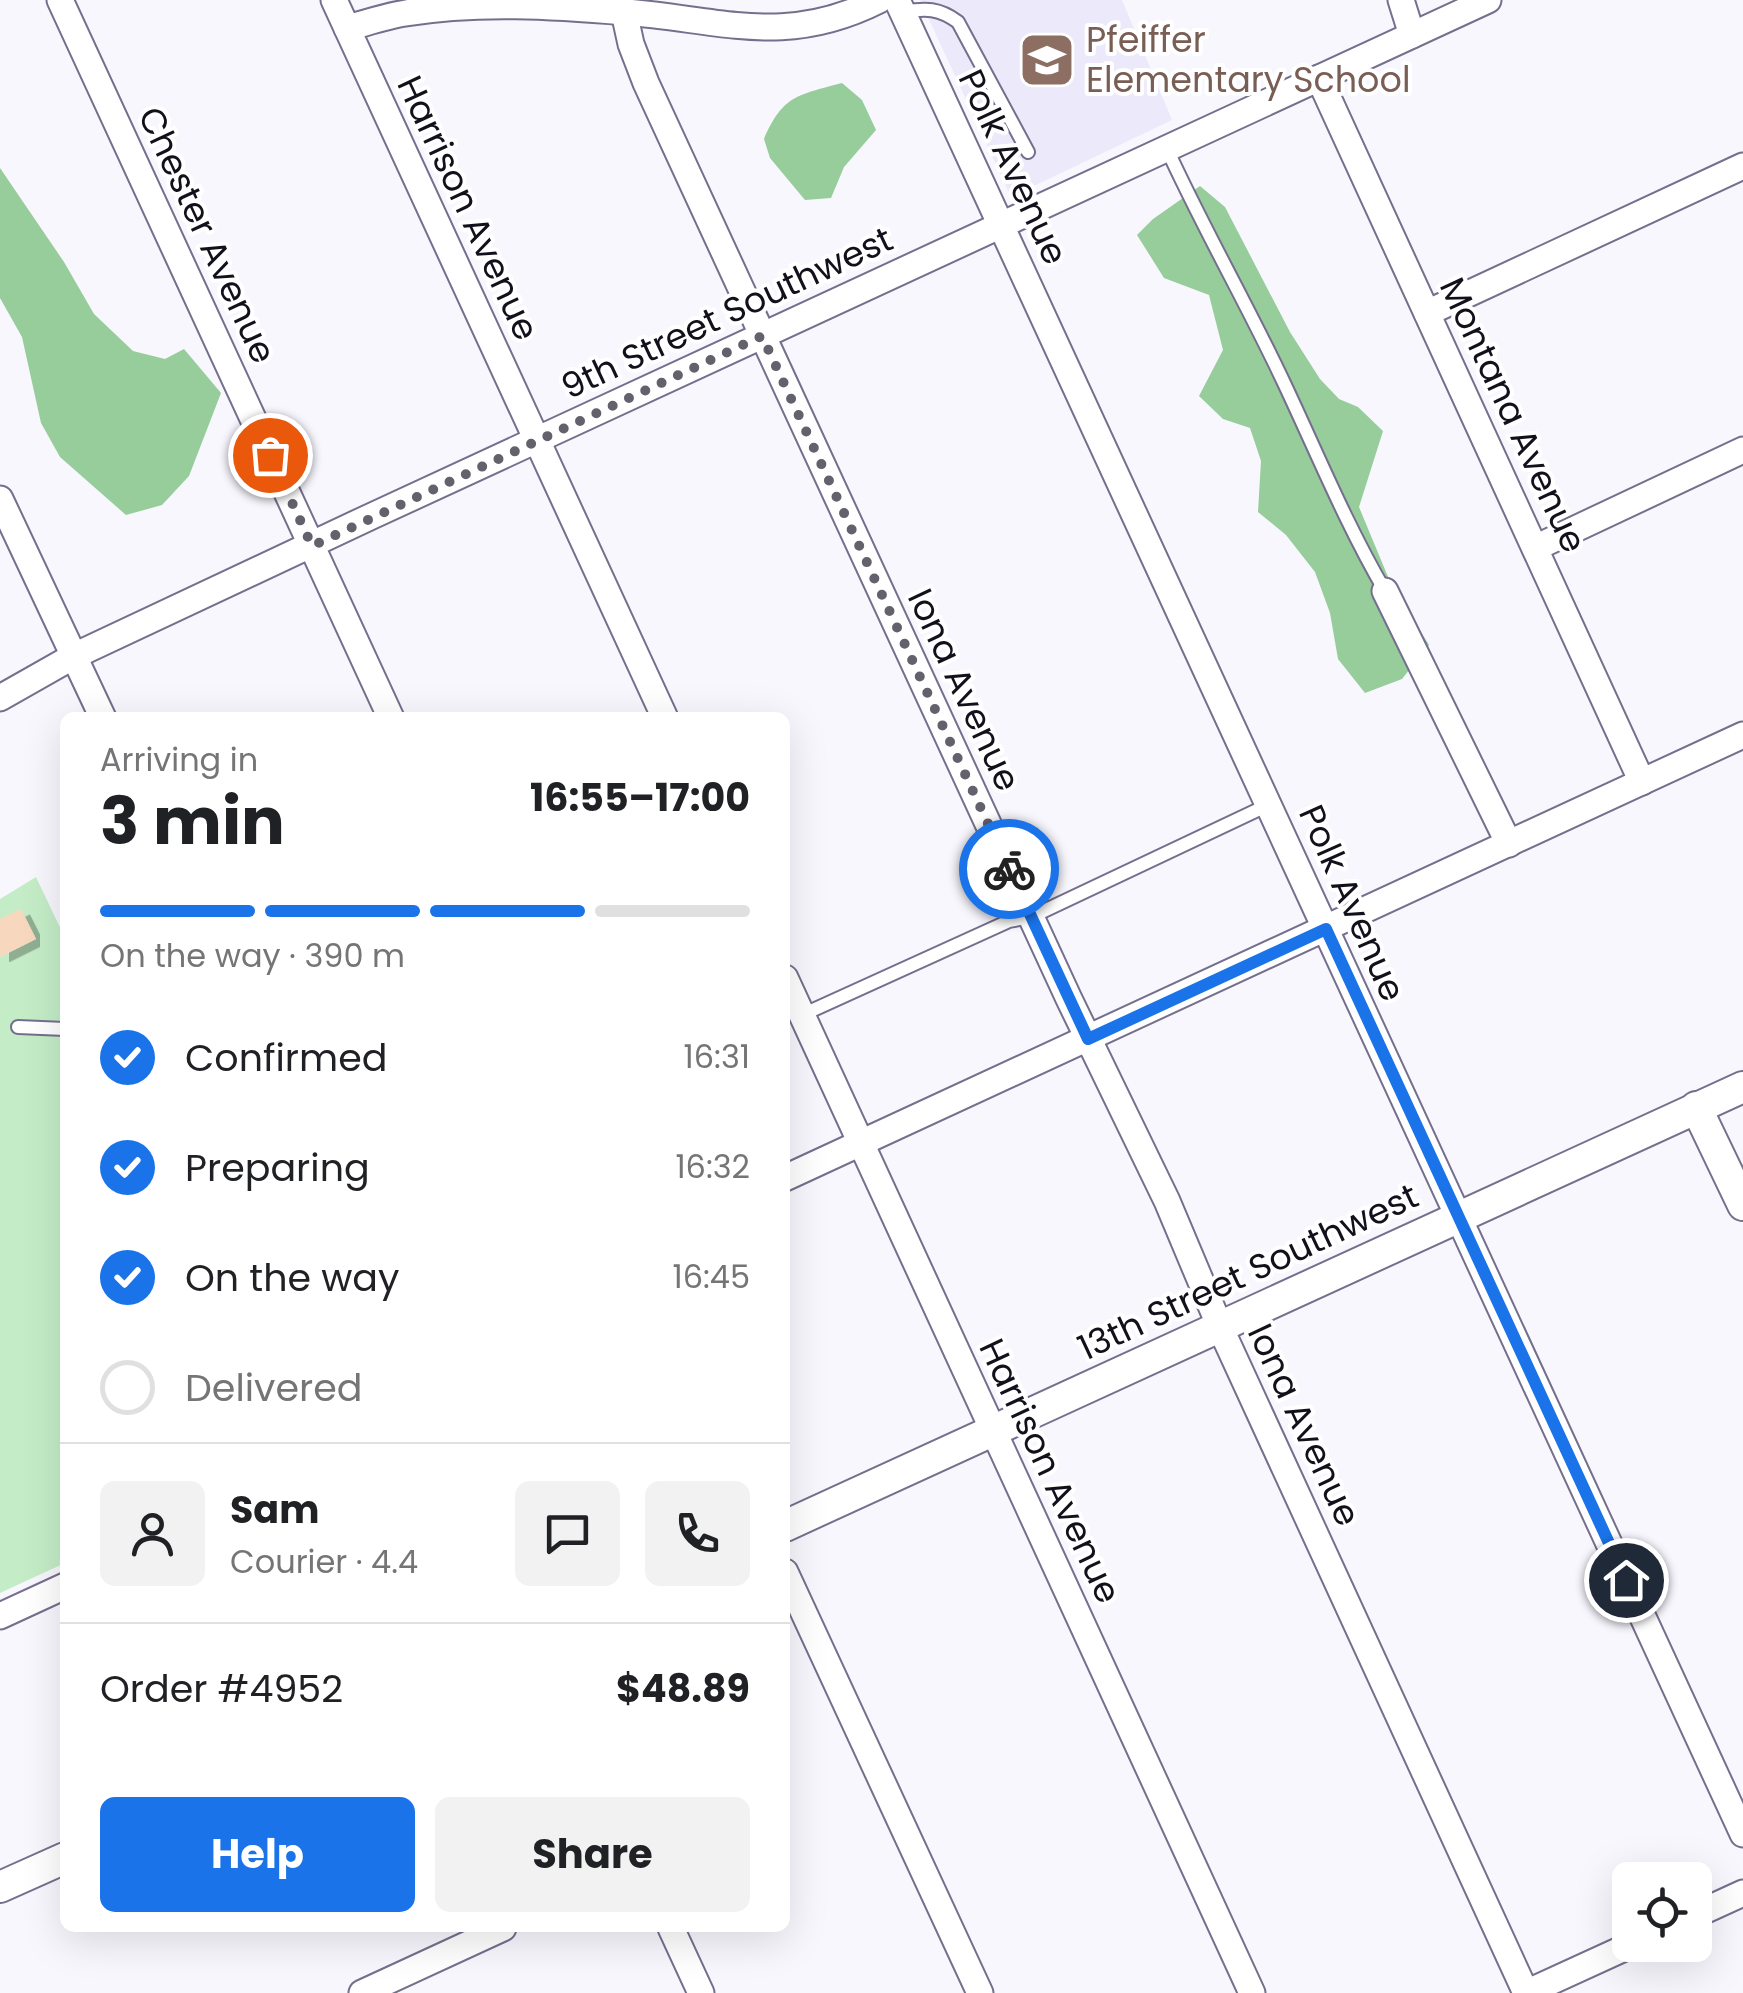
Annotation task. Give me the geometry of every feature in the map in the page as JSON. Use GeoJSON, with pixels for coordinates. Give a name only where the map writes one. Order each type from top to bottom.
{"type":"FeatureCollection","features":[{"type":"Feature","properties":{"kind":"street","name":"Chester Avenue"},"geometry":{"type":"LineString","coordinates":[[60,0],[388,712]]}},
{"type":"Feature","properties":{"kind":"street","name":"Harrison Avenue"},"geometry":{"type":"LineString","coordinates":[[334,0],[662,712]]}},
{"type":"Feature","properties":{"kind":"street"},"geometry":{"type":"LineString","coordinates":[[1402,0],[1412,35]]}},
{"type":"Feature","properties":{"kind":"street","name":"9th Street Southwest"},"geometry":{"type":"LineString","coordinates":[[0,698],[74,656],[1488,0]]}},
{"type":"Feature","properties":{"kind":"street"},"geometry":{"type":"LineString","coordinates":[[347,28],[405,13],[528,7],[624,12],[787,29],[895,3]]}},
{"type":"Feature","properties":{"kind":"street","name":"Polk Avenue"},"geometry":{"type":"LineString","coordinates":[[895,3],[1743,1834]]}},
{"type":"Feature","properties":{"kind":"street","name":"Iona Avenue"},"geometry":{"type":"LineString","coordinates":[[624,12],[646,83],[1166,1201],[1526,1993]]}},
{"type":"Feature","properties":{"kind":"street","name":"Montana Avenue"},"geometry":{"type":"LineString","coordinates":[[1320,78],[1642,782]]}},
{"type":"Feature","properties":{"kind":"street"},"geometry":{"type":"LineString","coordinates":[[1427,313],[1743,166]]}},
{"type":"Feature","properties":{"kind":"street"},"geometry":{"type":"LineString","coordinates":[[1535,548],[1743,450]]}},
{"type":"Feature","properties":{"kind":"street"},"geometry":{"type":"LineString","coordinates":[[0,499],[100,712]]}},
{"type":"Feature","properties":{"kind":"street"},"geometry":{"type":"LineString","coordinates":[[1385,591],[1509,844]]}},
{"type":"Feature","properties":{"kind":"street"},"geometry":{"type":"LineString","coordinates":[[790,1176],[1743,735]]}},
{"type":"Feature","properties":{"kind":"street","name":"Harrison Avenue"},"geometry":{"type":"LineString","coordinates":[[790,991],[1252,1993]]}},
{"type":"Feature","properties":{"kind":"street","name":"13th Street Southwest"},"geometry":{"type":"LineString","coordinates":[[790,1524],[1743,1087]]}},
{"type":"Feature","properties":{"kind":"street"},"geometry":{"type":"LineString","coordinates":[[1696,1108],[1743,1205]]}},
{"type":"Feature","properties":{"kind":"street"},"geometry":{"type":"LineString","coordinates":[[790,1583],[980,1993]]}},
{"type":"Feature","properties":{"kind":"street"},"geometry":{"type":"LineString","coordinates":[[0,1616],[60,1588]]}},
{"type":"Feature","properties":{"kind":"street"},"geometry":{"type":"LineString","coordinates":[[0,1888],[60,1860]]}},
{"type":"Feature","properties":{"kind":"street"},"geometry":{"type":"LineString","coordinates":[[1712,1907],[1743,1893]]}},
{"type":"Feature","properties":{"kind":"street"},"geometry":{"type":"LineString","coordinates":[[362,1993],[494,1932]]}},
{"type":"Feature","properties":{"kind":"street"},"geometry":{"type":"LineString","coordinates":[[673,1932],[701,1993]]}},
{"type":"Feature","properties":{"kind":"street"},"geometry":{"type":"LineString","coordinates":[[1526,1993],[1612,1954]]}},
{"type":"Feature","properties":{"kind":"lane"},"geometry":{"type":"LineString","coordinates":[[895,3],[945,12],[958,22],[1028,152]]}},
{"type":"Feature","properties":{"kind":"lane"},"geometry":{"type":"LineString","coordinates":[[1167,149],[1284,384],[1333,493],[1385,591]]}},
{"type":"Feature","properties":{"kind":"lane"},"geometry":{"type":"LineString","coordinates":[[801,1021],[1009,921],[1031,917],[1268,804]]}},
{"type":"Feature","properties":{"kind":"lane"},"geometry":{"type":"LineString","coordinates":[[18,1027],[60,1028]]}},
{"type":"Feature","properties":{"kind":"shaded area","name":"Pfeiffer Elementary School"},"geometry":{"type":"Polygon","coordinates":[[[920,0],[1122,0],[1172,120],[1011,197],[920,0]]]}},
{"type":"Feature","properties":{"kind":"green space"},"geometry":{"type":"Polygon","coordinates":[[[842,83],[862,100],[876,130],[844,167],[831,198],[805,200],[770,158],[764,139],[785,105],[842,83]]]}},
{"type":"Feature","properties":{"kind":"green space"},"geometry":{"type":"Polygon","coordinates":[[[0,168],[94,314],[133,351],[165,359],[184,349],[221,393],[189,476],[162,505],[126,515],[60,457],[41,423],[22,337],[0,298],[0,168]]]}},
{"type":"Feature","properties":{"kind":"green space"},"geometry":{"type":"Polygon","coordinates":[[[1200,186],[1225,207],[1290,332],[1320,379],[1339,399],[1358,407],[1383,431],[1359,507],[1391,584],[1429,645],[1402,679],[1365,693],[1338,659],[1330,613],[1315,572],[1286,535],[1258,512],[1261,461],[1250,428],[1223,419],[1199,396],[1223,350],[1209,295],[1164,278],[1137,235],[1200,186]]]}},
{"type":"Feature","properties":{"kind":"green space"},"geometry":{"type":"Polygon","coordinates":[[[36,877],[60,927],[60,1565],[0,1593],[0,899],[36,877]]]}},
{"type":"Feature","properties":{"kind":"building"},"geometry":{"type":"Polygon","coordinates":[[[21,909],[36,939],[0,957],[0,919],[21,909]]]}},
{"type":"Feature","properties":{"kind":"way so far"},"geometry":{"type":"LineString","coordinates":[[270,455],[312,546],[762,336],[1009,869]]}},
{"type":"Feature","properties":{"kind":"place","name":"Pfeiffer Elementary School"},"geometry":{"type":"Point","coordinates":[1047,60]}},
{"type":"Feature","properties":{"kind":"route"},"geometry":{"type":"LineString","coordinates":[[1009,869],[1088,1039],[1326,929],[1626,1580]]}}]}
